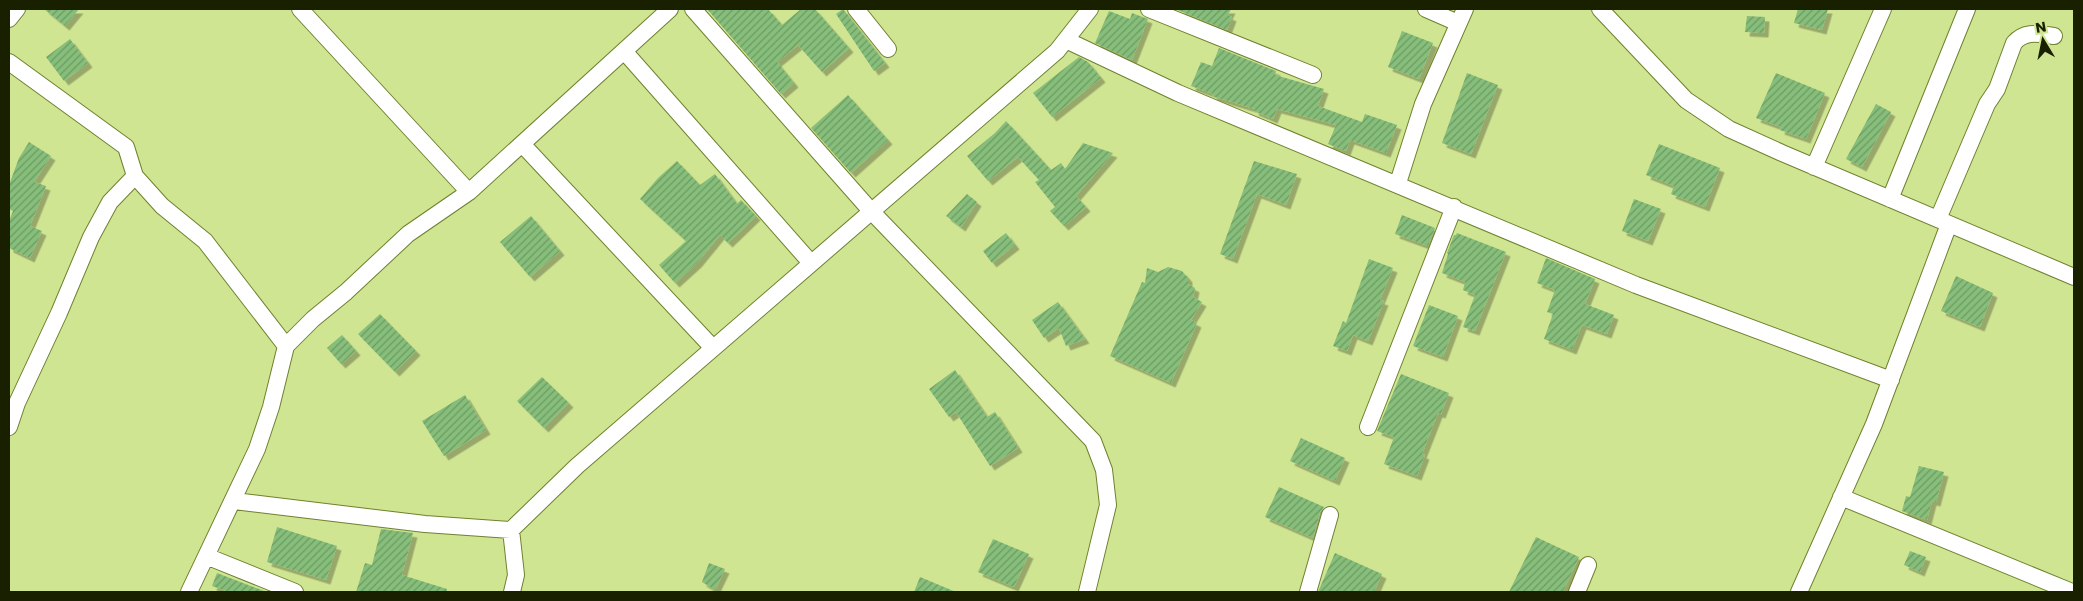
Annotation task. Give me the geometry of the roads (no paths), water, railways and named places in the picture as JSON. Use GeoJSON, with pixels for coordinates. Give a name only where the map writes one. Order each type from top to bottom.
{"type":"FeatureCollection","features":[{"type":"Feature","properties":{"kind":"street"},"geometry":{"type":"LineString","coordinates":[[9,19],[17,9]]}},
{"type":"Feature","properties":{"kind":"street"},"geometry":{"type":"LineString","coordinates":[[300,9],[469,192]]}},
{"type":"Feature","properties":{"kind":"street"},"geometry":{"type":"LineString","coordinates":[[190,592],[234,501],[256,449],[271,407],[286,346],[313,319],[346,292],[408,234],[469,192],[670,9]]}},
{"type":"Feature","properties":{"kind":"street"},"geometry":{"type":"LineString","coordinates":[[692,9],[871,212],[1093,441],[1104,470],[1108,505],[1087,592]]}},
{"type":"Feature","properties":{"kind":"street"},"geometry":{"type":"LineString","coordinates":[[856,9],[888,49]]}},
{"type":"Feature","properties":{"kind":"street"},"geometry":{"type":"LineString","coordinates":[[234,501],[425,524],[511,530],[577,466],[1050,58],[1090,9]]}},
{"type":"Feature","properties":{"kind":"street"},"geometry":{"type":"LineString","coordinates":[[1149,9],[1313,75]]}},
{"type":"Feature","properties":{"kind":"street"},"geometry":{"type":"LineString","coordinates":[[1398,183],[1423,104],[1462,16],[1426,9]]}},
{"type":"Feature","properties":{"kind":"street"},"geometry":{"type":"LineString","coordinates":[[1600,9],[1686,100],[1729,129],[2074,277]]}},
{"type":"Feature","properties":{"kind":"street"},"geometry":{"type":"LineString","coordinates":[[1814,167],[1883,9]]}},
{"type":"Feature","properties":{"kind":"street"},"geometry":{"type":"LineString","coordinates":[[1890,199],[1967,9]]}},
{"type":"Feature","properties":{"kind":"street"},"geometry":{"type":"LineString","coordinates":[[1799,592],[1874,424],[1891,380],[1943,222],[1987,104],[1997,89],[2014,43],[2029,33],[2054,36]]}},
{"type":"Feature","properties":{"kind":"street"},"geometry":{"type":"LineString","coordinates":[[1066,40],[1178,93],[1398,183],[1636,285],[1891,380]]}},
{"type":"Feature","properties":{"kind":"street"},"geometry":{"type":"LineString","coordinates":[[624,51],[811,263]]}},
{"type":"Feature","properties":{"kind":"street"},"geometry":{"type":"LineString","coordinates":[[9,62],[126,147],[135,176],[162,206],[205,241],[286,346]]}},
{"type":"Feature","properties":{"kind":"street"},"geometry":{"type":"LineString","coordinates":[[522,144],[713,348]]}},
{"type":"Feature","properties":{"kind":"street"},"geometry":{"type":"LineString","coordinates":[[9,427],[13,401],[59,312],[91,237],[110,202],[135,176]]}},
{"type":"Feature","properties":{"kind":"street"},"geometry":{"type":"LineString","coordinates":[[1368,427],[1454,207]]}},
{"type":"Feature","properties":{"kind":"street"},"geometry":{"type":"LineString","coordinates":[[1841,497],[2072,592]]}},
{"type":"Feature","properties":{"kind":"street"},"geometry":{"type":"LineString","coordinates":[[1308,592],[1330,515]]}},
{"type":"Feature","properties":{"kind":"street"},"geometry":{"type":"LineString","coordinates":[[511,530],[516,575],[512,592]]}},
{"type":"Feature","properties":{"kind":"street"},"geometry":{"type":"LineString","coordinates":[[206,556],[295,592]]}},
{"type":"Feature","properties":{"kind":"street"},"geometry":{"type":"LineString","coordinates":[[1577,592],[1588,565]]}}]}
